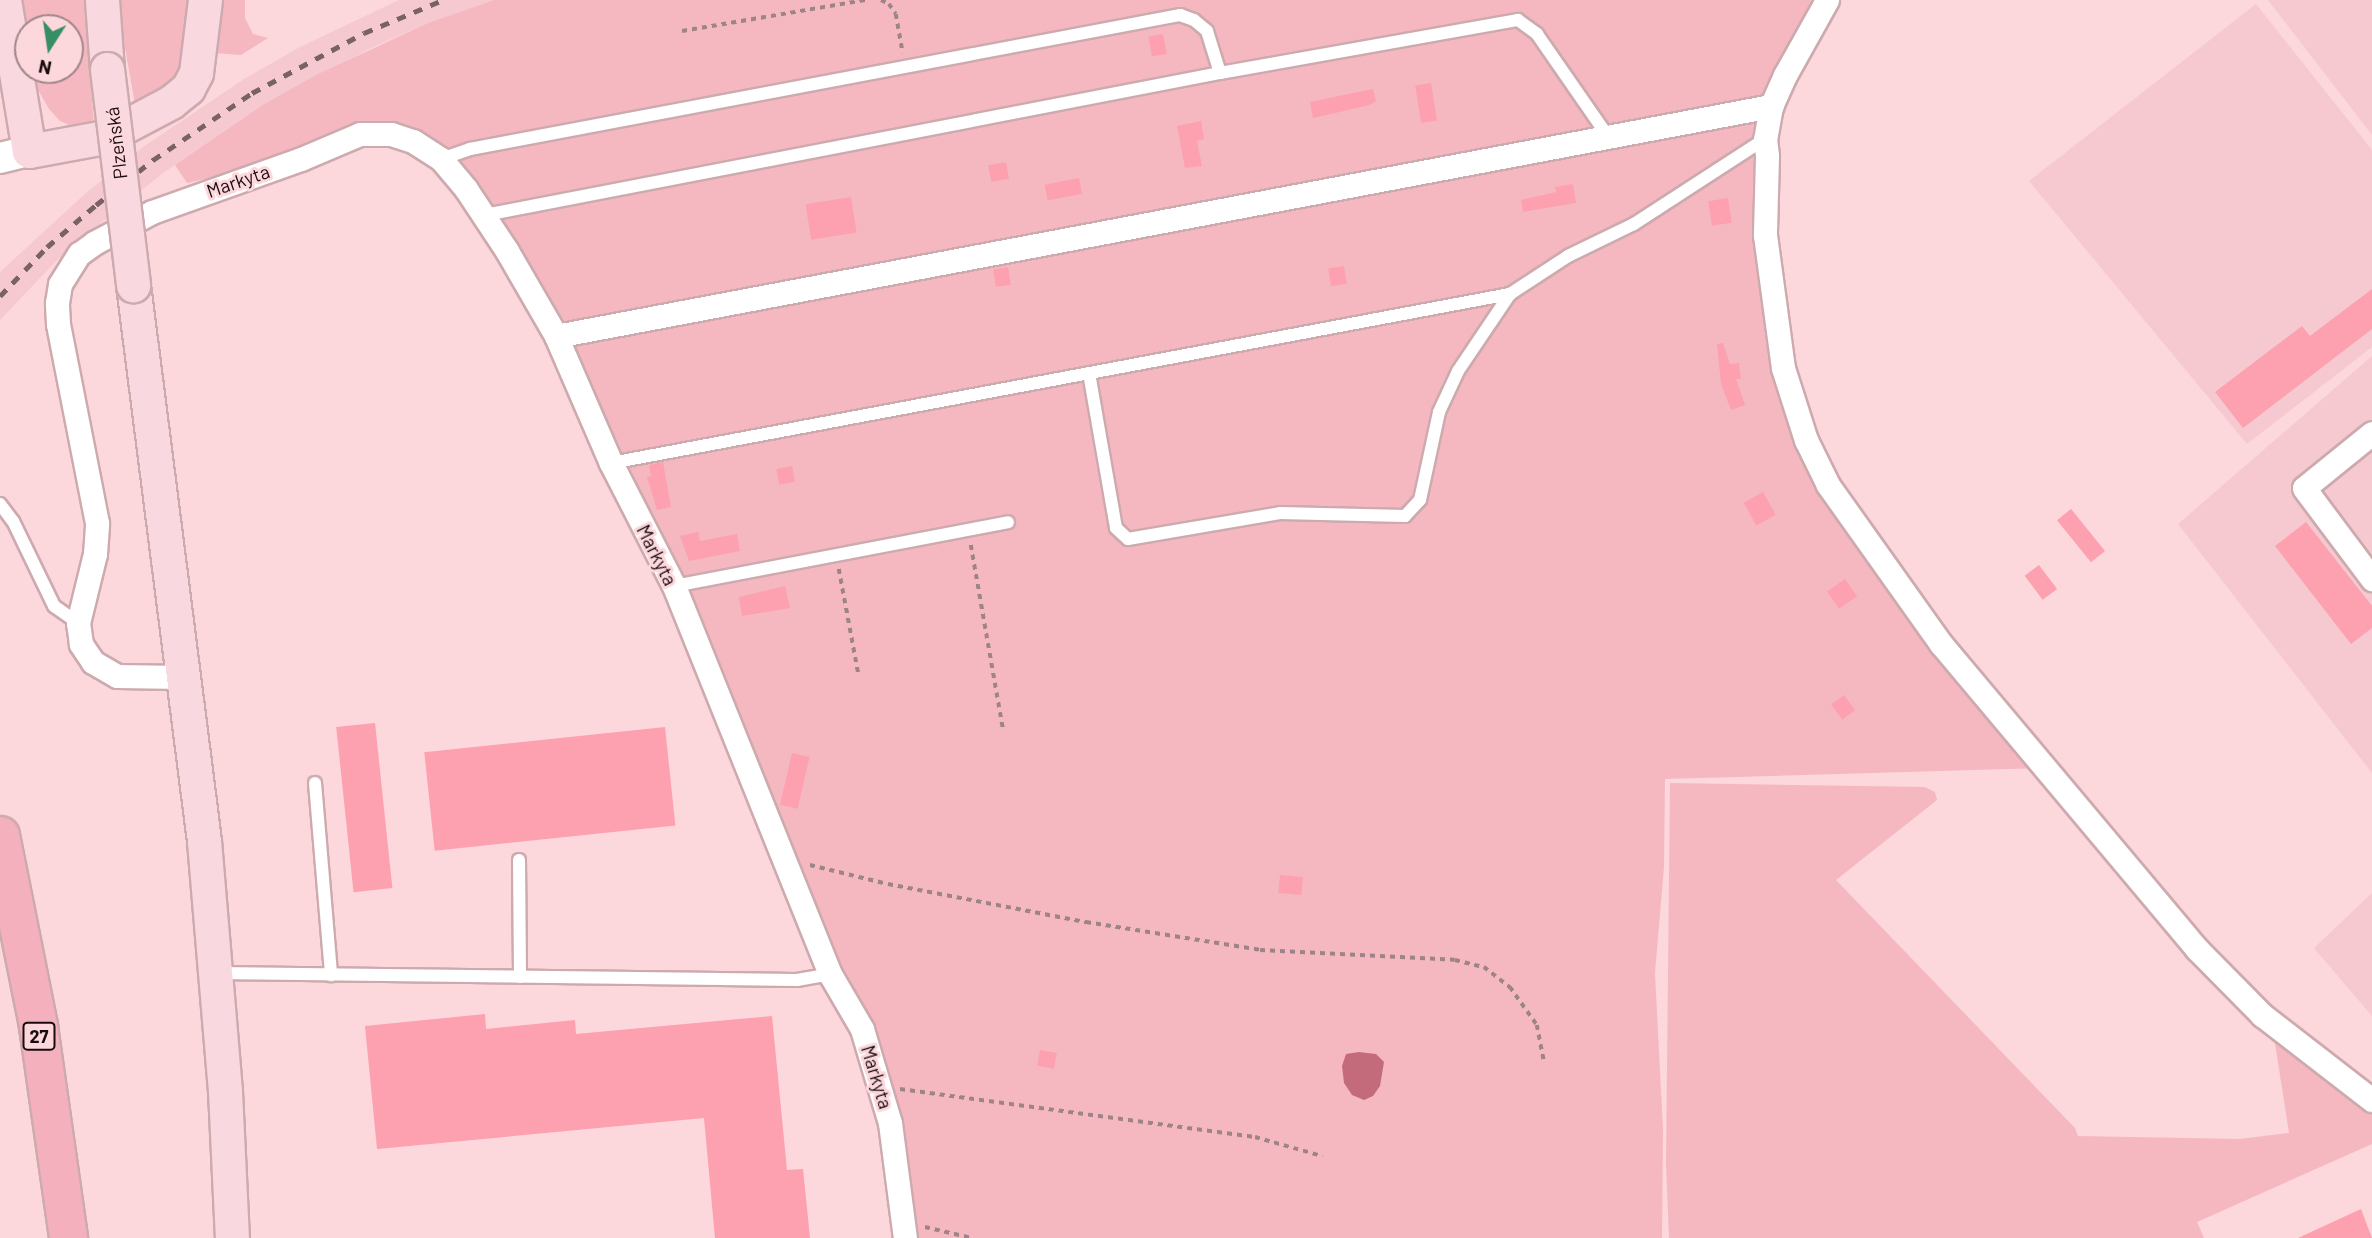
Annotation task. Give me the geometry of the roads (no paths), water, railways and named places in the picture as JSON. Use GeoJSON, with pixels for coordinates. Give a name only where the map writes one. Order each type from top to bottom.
{"type":"FeatureCollection","features":[{"type":"Feature","properties":{"kind":"main road"},"geometry":{"type":"LineString","coordinates":[[4,0],[15,155],[105,137],[172,102],[188,88],[196,73],[205,0]]}},
{"type":"Feature","properties":{"kind":"main road","name":"Plzeňská"},"geometry":{"type":"LineString","coordinates":[[102,0],[107,69],[183,677],[216,974],[232,1238]]}},
{"type":"Feature","properties":{"kind":"main road","name":"27"},"geometry":{"type":"LineString","coordinates":[[0,835],[38,1026],[68,1238]]}},
{"type":"Feature","properties":{"kind":"street"},"geometry":{"type":"LineString","coordinates":[[1828,0],[1784,75],[1771,106],[1765,139],[1765,235],[1783,368],[1806,440],[1834,496],[1941,644],[2197,949],[2262,1016],[2372,1100]]}},
{"type":"Feature","properties":{"kind":"street"},"geometry":{"type":"LineString","coordinates":[[556,336],[1771,106]]}},
{"type":"Feature","properties":{"kind":"street","name":"Markyta"},"geometry":{"type":"LineString","coordinates":[[78,623],[93,565],[97,523],[58,324],[60,284],[68,267],[94,243],[152,212],[301,159],[360,134],[391,134],[414,141],[441,159],[485,215],[556,336],[611,463],[674,586],[781,858],[830,974],[862,1029],[890,1122],[905,1230]]}},
{"type":"Feature","properties":{"kind":"street"},"geometry":{"type":"LineString","coordinates":[[2372,433],[2304,488],[2372,579]]}},
{"type":"Feature","properties":{"kind":"street"},"geometry":{"type":"LineString","coordinates":[[78,623],[86,653],[93,662],[111,674],[131,678],[183,677]]}},
{"type":"Feature","properties":{"kind":"lane"},"geometry":{"type":"LineString","coordinates":[[441,159],[470,149],[1180,16],[1194,20],[1207,31],[1220,74]]}},
{"type":"Feature","properties":{"kind":"lane"},"geometry":{"type":"LineString","coordinates":[[485,215],[1220,74],[1518,20],[1537,34],[1609,138]]}},
{"type":"Feature","properties":{"kind":"lane"},"geometry":{"type":"LineString","coordinates":[[611,463],[1510,294],[1569,256],[1633,224],[1765,139]]}},
{"type":"Feature","properties":{"kind":"lane"},"geometry":{"type":"LineString","coordinates":[[1089,373],[1101,429],[1116,528],[1128,539],[1279,513],[1394,518],[1405,516],[1420,500],[1439,412],[1458,371],[1510,294]]}},
{"type":"Feature","properties":{"kind":"lane"},"geometry":{"type":"LineString","coordinates":[[0,504],[13,521],[54,606],[78,623]]}},
{"type":"Feature","properties":{"kind":"lane"},"geometry":{"type":"LineString","coordinates":[[674,586],[1008,522]]}},
{"type":"Feature","properties":{"kind":"lane"},"geometry":{"type":"LineString","coordinates":[[315,783],[331,975]]}},
{"type":"Feature","properties":{"kind":"lane"},"geometry":{"type":"LineString","coordinates":[[519,860],[520,977]]}},
{"type":"Feature","properties":{"kind":"lane"},"geometry":{"type":"LineString","coordinates":[[216,974],[797,980],[830,974]]}},
{"type":"Feature","properties":{"kind":"railway"},"geometry":{"type":"LineString","coordinates":[[0,296],[47,247],[96,205],[153,160],[252,93],[364,33],[443,0]]}}]}
